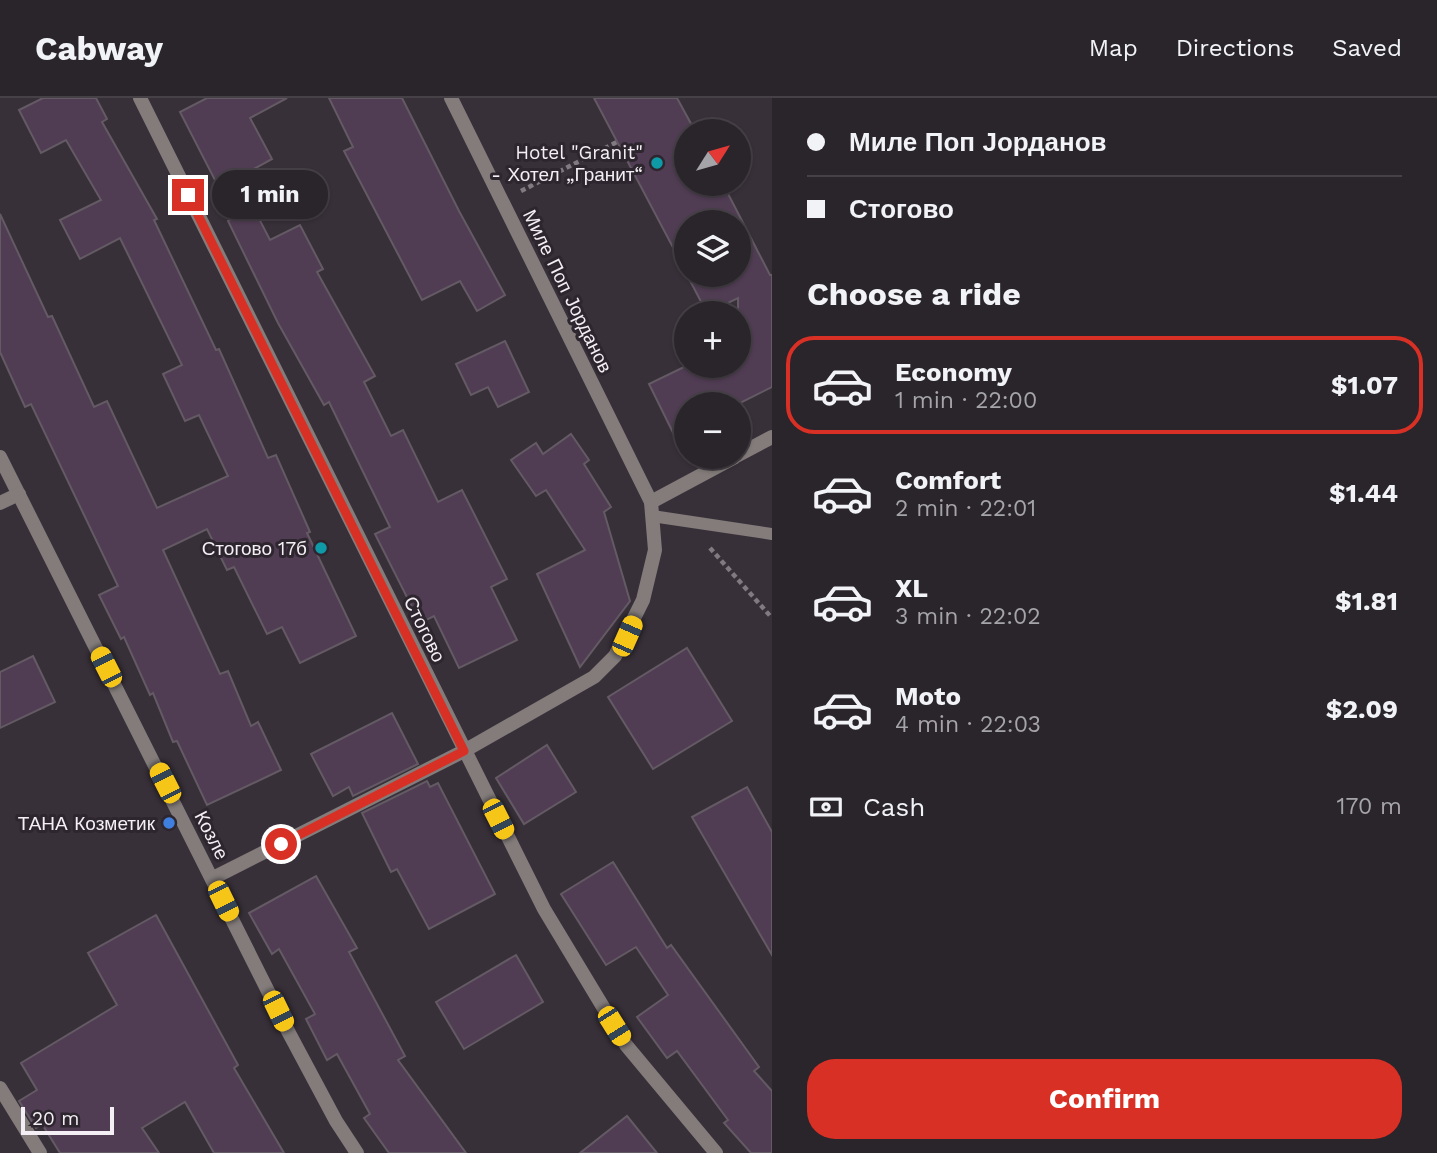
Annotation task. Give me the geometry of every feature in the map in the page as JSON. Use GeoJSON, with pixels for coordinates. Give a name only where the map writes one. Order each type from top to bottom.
{"type":"FeatureCollection","features":[{"type":"Feature","properties":{"kind":"street","name":"Стогово"},"geometry":{"type":"LineString","coordinates":[[141,98],[544,909],[626,1045],[716,1153]]}},
{"type":"Feature","properties":{"kind":"street","name":"Миле Поп Јорданов"},"geometry":{"type":"LineString","coordinates":[[213,878],[464,751],[594,677],[615,656],[643,600],[655,550],[651,509],[451,98]]}},
{"type":"Feature","properties":{"kind":"street"},"geometry":{"type":"LineString","coordinates":[[751,448],[772,437]]}},
{"type":"Feature","properties":{"kind":"street","name":"Козле"},"geometry":{"type":"LineString","coordinates":[[0,457],[289,1034],[336,1121],[357,1153]]}},
{"type":"Feature","properties":{"kind":"street"},"geometry":{"type":"LineString","coordinates":[[651,509],[716,469]]}},
{"type":"Feature","properties":{"kind":"street"},"geometry":{"type":"LineString","coordinates":[[0,503],[19,494]]}},
{"type":"Feature","properties":{"kind":"street"},"geometry":{"type":"LineString","coordinates":[[0,1088],[40,1153]]}},
{"type":"Feature","properties":{"kind":"lane"},"geometry":{"type":"LineString","coordinates":[[651,509],[686,521],[772,534]]}},
{"type":"Feature","properties":{"kind":"path"},"geometry":{"type":"LineString","coordinates":[[502,200],[617,142]]}},
{"type":"Feature","properties":{"kind":"path"},"geometry":{"type":"LineString","coordinates":[[686,521],[772,618]]}},
{"type":"Feature","properties":{"kind":"building"},"geometry":{"type":"Polygon","coordinates":[[[43,98],[96,98],[107,119],[102,122],[157,219],[154,220],[216,350],[219,349],[268,458],[276,455],[310,532],[307,533],[356,636],[300,663],[282,627],[267,634],[234,567],[227,570],[207,529],[163,550],[220,674],[228,671],[251,726],[258,722],[281,770],[207,805],[177,741],[173,742],[153,693],[150,695],[124,637],[121,639],[99,595],[118,586],[31,404],[25,407],[0,352],[0,214],[94,407],[107,401],[157,508],[228,476],[199,415],[185,421],[163,374],[182,365],[120,238],[80,259],[60,220],[101,200],[66,140],[41,153],[19,110],[43,98]]]}},
{"type":"Feature","properties":{"kind":"building"},"geometry":{"type":"Polygon","coordinates":[[[207,98],[287,98],[250,118],[272,159],[219,188],[180,112],[207,98]]]}},
{"type":"Feature","properties":{"kind":"building"},"geometry":{"type":"Polygon","coordinates":[[[329,98],[402,98],[505,295],[477,311],[460,281],[422,300],[344,151],[353,147],[329,98]]]}},
{"type":"Feature","properties":{"kind":"building"},"geometry":{"type":"Polygon","coordinates":[[[594,98],[677,98],[688,119],[674,119],[674,196],[729,196],[736,210],[674,210],[674,249],[594,98]]]}},
{"type":"Feature","properties":{"kind":"building"},"geometry":{"type":"Polygon","coordinates":[[[253,207],[270,240],[300,225],[323,269],[317,272],[375,376],[364,382],[391,436],[403,430],[438,502],[462,490],[507,579],[491,587],[517,640],[459,668],[434,616],[420,623],[375,534],[390,527],[329,402],[324,405],[278,323],[228,221],[253,207]]]}},
{"type":"Feature","properties":{"kind":"building"},"geometry":{"type":"Polygon","coordinates":[[[751,238],[772,275],[772,387],[751,398],[751,392],[674,392],[674,435],[649,384],[674,372],[674,378],[751,378],[751,301],[738,301],[738,298],[732,301],[701,301],[693,287],[751,287],[751,238]]]}},
{"type":"Feature","properties":{"kind":"building"},"geometry":{"type":"Polygon","coordinates":[[[505,341],[529,392],[498,407],[488,387],[471,395],[456,364],[505,341]]]}},
{"type":"Feature","properties":{"kind":"building"},"geometry":{"type":"Polygon","coordinates":[[[571,434],[589,460],[584,464],[611,507],[604,512],[630,601],[580,667],[537,574],[585,550],[546,490],[536,496],[511,460],[536,443],[543,454],[571,434]]]}},
{"type":"Feature","properties":{"kind":"building"},"geometry":{"type":"Polygon","coordinates":[[[687,648],[732,721],[653,769],[608,697],[687,648]]]}},
{"type":"Feature","properties":{"kind":"building"},"geometry":{"type":"Polygon","coordinates":[[[33,656],[55,702],[0,728],[0,672],[33,656]]]}},
{"type":"Feature","properties":{"kind":"building"},"geometry":{"type":"Polygon","coordinates":[[[392,713],[418,764],[353,796],[349,787],[333,796],[311,754],[392,713]]]}},
{"type":"Feature","properties":{"kind":"building"},"geometry":{"type":"Polygon","coordinates":[[[547,745],[576,792],[524,824],[496,778],[547,745]]]}},
{"type":"Feature","properties":{"kind":"building"},"geometry":{"type":"Polygon","coordinates":[[[427,781],[430,787],[438,783],[495,894],[429,929],[397,869],[391,872],[362,813],[427,781]]]}},
{"type":"Feature","properties":{"kind":"building"},"geometry":{"type":"Polygon","coordinates":[[[747,787],[772,832],[772,955],[692,817],[747,787]]]}},
{"type":"Feature","properties":{"kind":"building"},"geometry":{"type":"Polygon","coordinates":[[[613,862],[667,948],[671,945],[759,1067],[754,1071],[772,1091],[772,1153],[751,1153],[724,1123],[728,1120],[677,1051],[667,1058],[637,1017],[668,995],[636,947],[606,965],[561,894],[613,862]]]}},
{"type":"Feature","properties":{"kind":"building"},"geometry":{"type":"Polygon","coordinates":[[[316,876],[357,948],[349,952],[405,1056],[398,1060],[466,1153],[389,1153],[364,1118],[370,1114],[337,1054],[327,1060],[306,1019],[315,1014],[279,949],[272,954],[249,913],[316,876]]]}},
{"type":"Feature","properties":{"kind":"building"},"geometry":{"type":"Polygon","coordinates":[[[156,915],[238,1065],[234,1068],[284,1153],[214,1153],[185,1102],[142,1128],[159,1153],[60,1153],[42,1124],[36,1128],[19,1101],[37,1090],[21,1063],[117,1005],[88,953],[156,915]]]}},
{"type":"Feature","properties":{"kind":"building"},"geometry":{"type":"Polygon","coordinates":[[[516,955],[543,1002],[464,1049],[436,1002],[516,955]]]}},
{"type":"Feature","properties":{"kind":"building"},"geometry":{"type":"Polygon","coordinates":[[[627,1116],[657,1153],[580,1153],[627,1116]]]}},
{"type":"Feature","properties":{"kind":"place","name":"Hotel \"Granit\" - Хотел „Гранит“"},"geometry":{"type":"Point","coordinates":[657,163]}},
{"type":"Feature","properties":{"kind":"place","name":"Стогово 17б"},"geometry":{"type":"Point","coordinates":[321,548]}},
{"type":"Feature","properties":{"kind":"place","name":"ТАНА Козметик"},"geometry":{"type":"Point","coordinates":[169,823]}},
{"type":"Feature","properties":{"kind":"route"},"geometry":{"type":"LineString","coordinates":[[188,195],[464,751],[281,844]]}}]}
